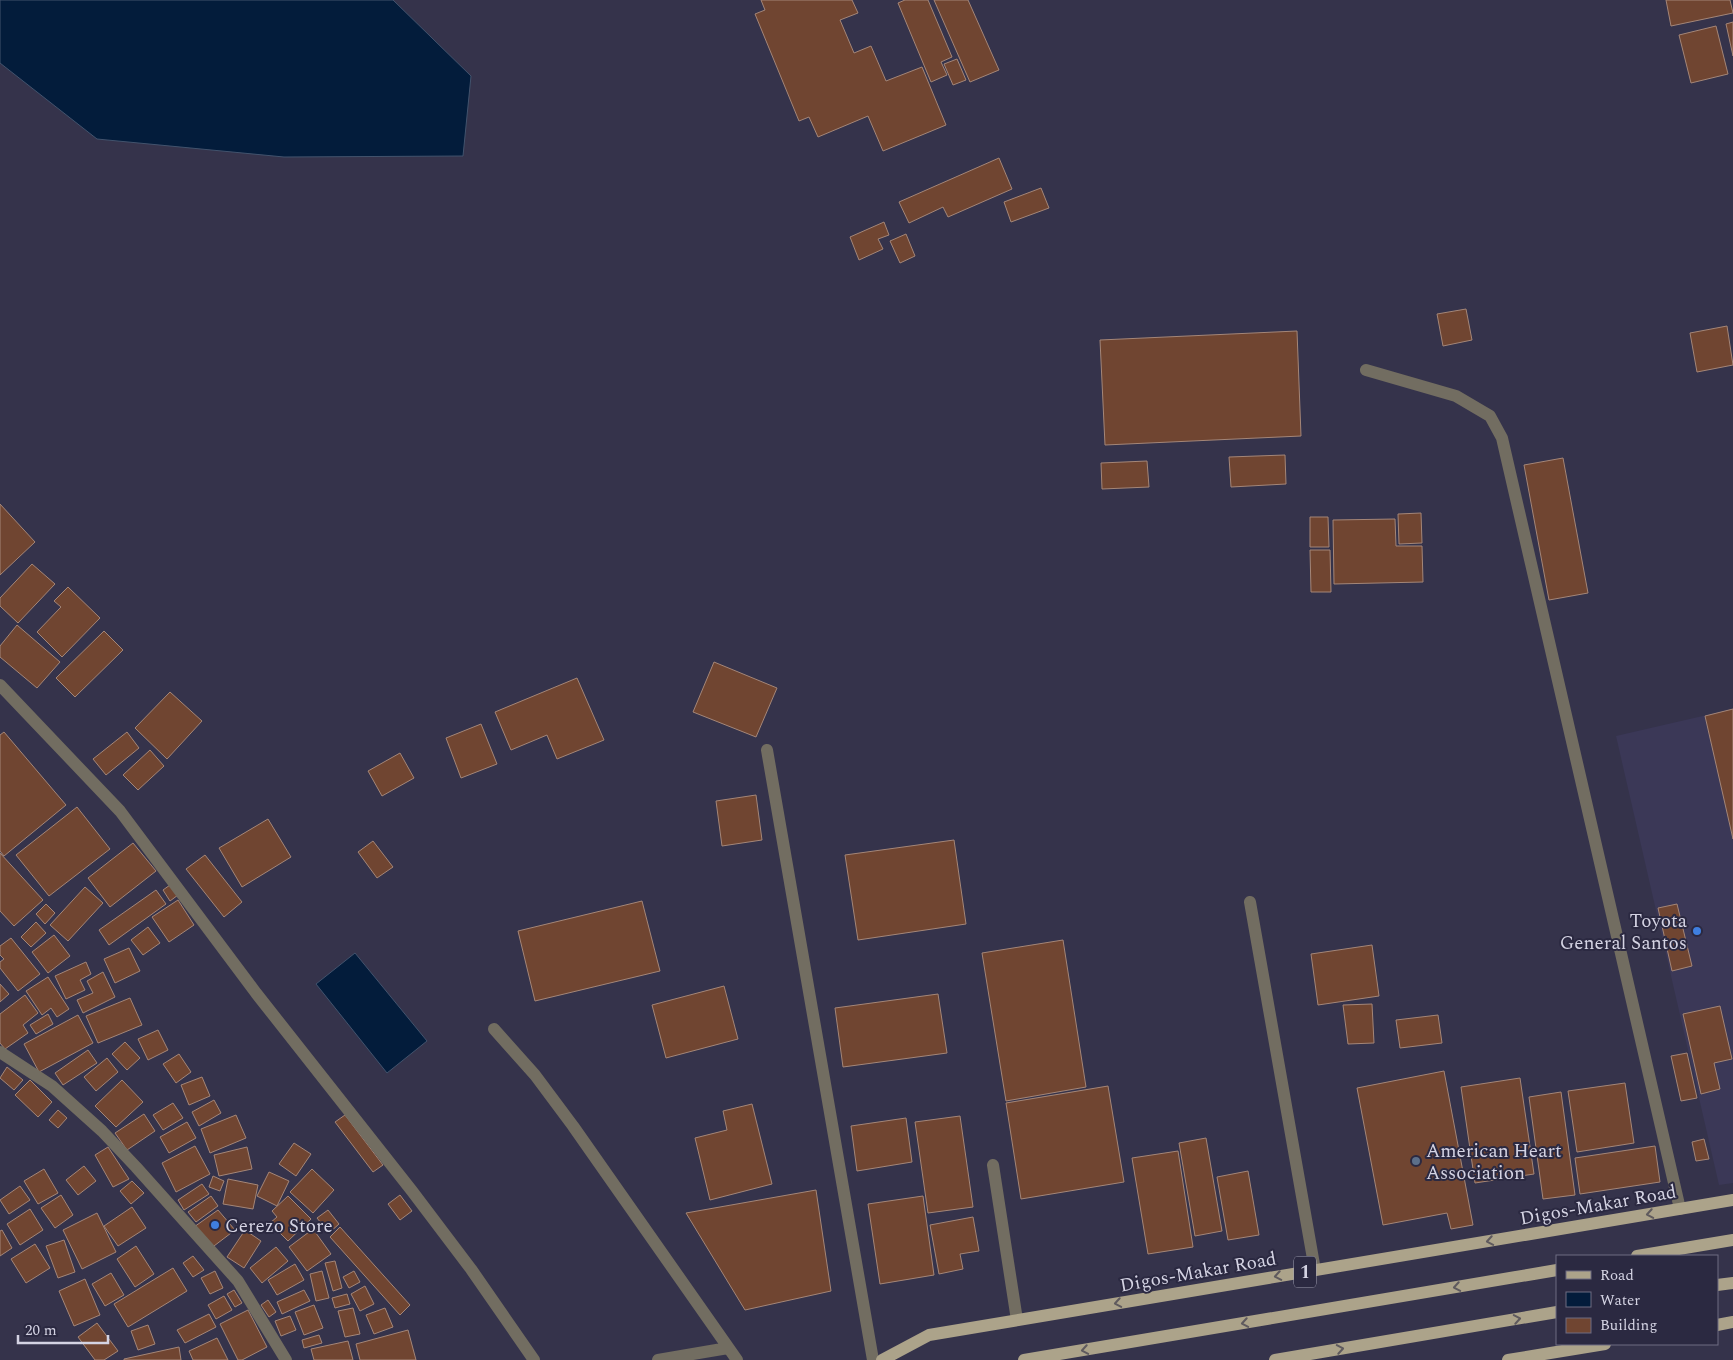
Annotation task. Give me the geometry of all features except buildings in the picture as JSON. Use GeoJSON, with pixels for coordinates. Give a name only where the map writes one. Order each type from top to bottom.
{"type":"FeatureCollection","features":[{"type":"Feature","properties":{"kind":"main road","name":"Digos-Makar Road"},"geometry":{"type":"LineString","coordinates":[[882,1360],[929,1335],[1733,1200]]}},
{"type":"Feature","properties":{"kind":"main road"},"geometry":{"type":"LineString","coordinates":[[1643,1255],[1733,1240]]}},
{"type":"Feature","properties":{"kind":"main road","name":"1"},"geometry":{"type":"LineString","coordinates":[[1024,1360],[1556,1270]]}},
{"type":"Feature","properties":{"kind":"main road"},"geometry":{"type":"LineString","coordinates":[[1718,1285],[1733,1282]]}},
{"type":"Feature","properties":{"kind":"main road"},"geometry":{"type":"LineString","coordinates":[[1275,1360],[1556,1312]]}},
{"type":"Feature","properties":{"kind":"main road"},"geometry":{"type":"LineString","coordinates":[[1718,1325],[1733,1322]]}},
{"type":"Feature","properties":{"kind":"main road"},"geometry":{"type":"LineString","coordinates":[[1508,1360],[1598,1345]]}},
{"type":"Feature","properties":{"kind":"street"},"geometry":{"type":"LineString","coordinates":[[1366,370],[1456,396],[1490,416],[1502,438],[1680,1209]]}},
{"type":"Feature","properties":{"kind":"street"},"geometry":{"type":"LineString","coordinates":[[0,685],[120,811],[256,993],[357,1119],[424,1207],[534,1360]]}},
{"type":"Feature","properties":{"kind":"street"},"geometry":{"type":"LineString","coordinates":[[767,750],[873,1360]]}},
{"type":"Feature","properties":{"kind":"street"},"geometry":{"type":"LineString","coordinates":[[1250,902],[1315,1270]]}},
{"type":"Feature","properties":{"kind":"street"},"geometry":{"type":"LineString","coordinates":[[494,1030],[535,1075],[573,1126],[736,1360]]}},
{"type":"Feature","properties":{"kind":"street"},"geometry":{"type":"LineString","coordinates":[[0,1052],[52,1086],[102,1132],[136,1167],[238,1281],[286,1360]]}},
{"type":"Feature","properties":{"kind":"street"},"geometry":{"type":"LineString","coordinates":[[993,1165],[1017,1320]]}},
{"type":"Feature","properties":{"kind":"street"},"geometry":{"type":"LineString","coordinates":[[658,1360],[728,1348]]}},
{"type":"Feature","properties":{"kind":"shaded area","name":"Toyota General Santos"},"geometry":{"type":"Polygon","coordinates":[[[1733,709],[1733,1183],[1719,1185],[1616,736],[1733,709]]]}},
{"type":"Feature","properties":{"kind":"water"},"geometry":{"type":"Polygon","coordinates":[[[0,0],[393,0],[471,76],[463,156],[284,157],[97,139],[0,63],[0,0]]]}},
{"type":"Feature","properties":{"kind":"water"},"geometry":{"type":"Polygon","coordinates":[[[355,953],[427,1041],[387,1073],[316,984],[355,953]]]}},
{"type":"Feature","properties":{"kind":"place","name":"Toyota General Santos"},"geometry":{"type":"Point","coordinates":[1697,931]}},
{"type":"Feature","properties":{"kind":"place","name":"American Heart Association"},"geometry":{"type":"Point","coordinates":[1416,1161]}},
{"type":"Feature","properties":{"kind":"place","name":"Cerezo Store"},"geometry":{"type":"Point","coordinates":[215,1225]}}]}
